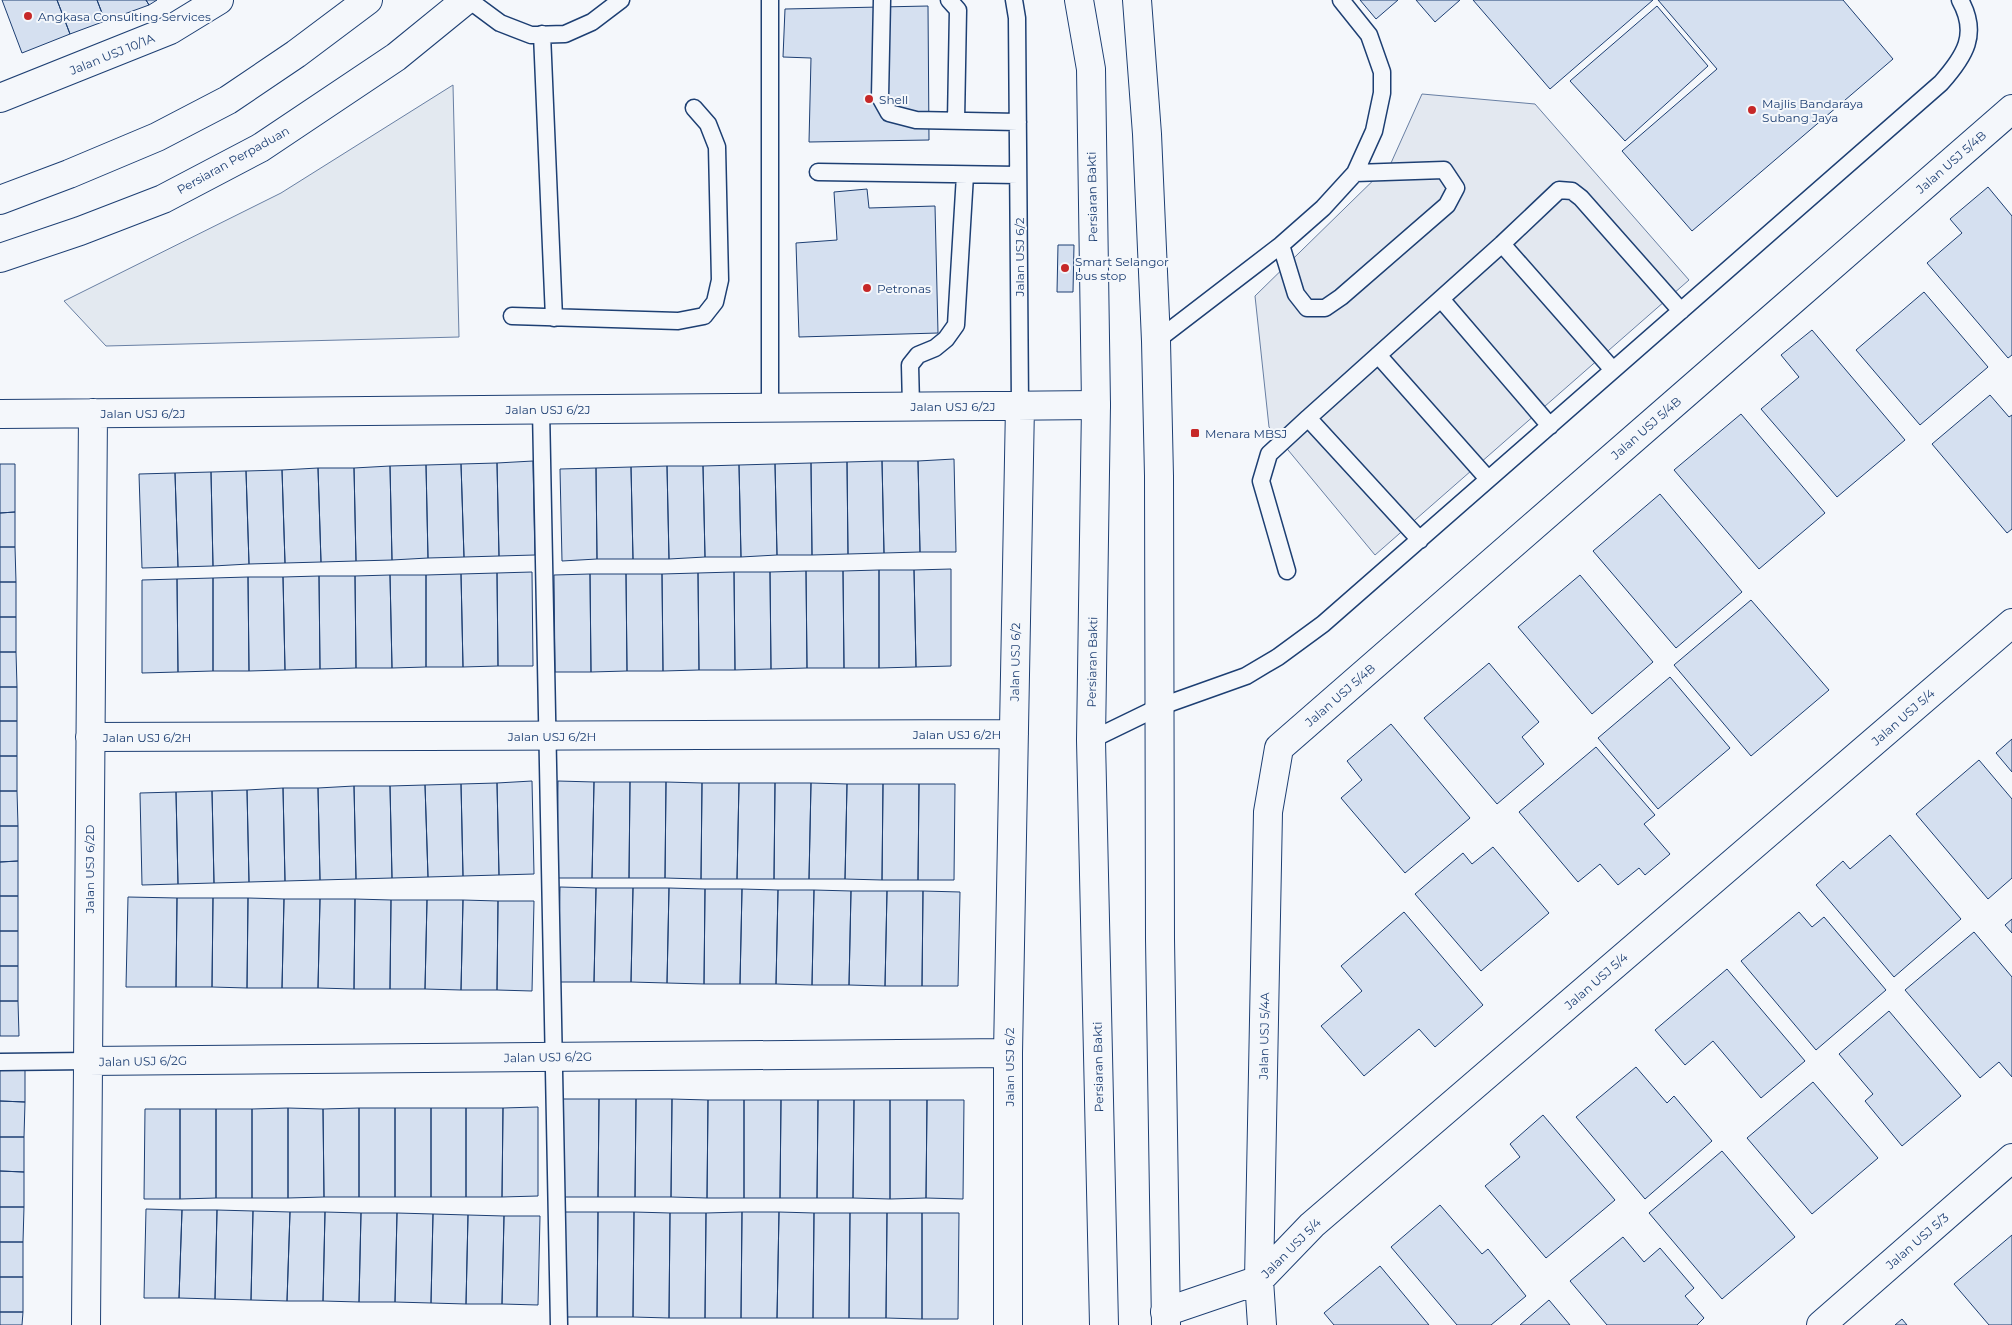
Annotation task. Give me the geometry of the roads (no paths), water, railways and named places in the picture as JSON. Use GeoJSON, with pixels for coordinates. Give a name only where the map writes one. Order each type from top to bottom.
{"type":"FeatureCollection","features":[{"type":"Feature","properties":{"kind":"street","name":"Jalan USJ 10/1A"},"geometry":{"type":"LineString","coordinates":[[1,96],[170,30],[220,0]]}},
{"type":"Feature","properties":{"kind":"street"},"geometry":{"type":"LineString","coordinates":[[0,200],[69,174],[157,137],[228,100],[296,54],[368,0]]}},
{"type":"Feature","properties":{"kind":"street","name":"Persiaran Perpaduan"},"geometry":{"type":"LineString","coordinates":[[0,258],[80,231],[162,199],[260,148],[396,57],[468,0]]}},
{"type":"Feature","properties":{"kind":"street","name":"Persiaran Bakti"},"geometry":{"type":"LineString","coordinates":[[1079,0],[1091,69],[1096,405],[1091,740],[1104,1325]]}},
{"type":"Feature","properties":{"kind":"street"},"geometry":{"type":"LineString","coordinates":[[1137,0],[1147,134],[1156,341],[1159,476],[1160,930],[1166,1318]]}},
{"type":"Feature","properties":{"kind":"street","name":"Jalan USJ 5/4B"},"geometry":{"type":"LineString","coordinates":[[1279,748],[2012,109]]}},
{"type":"Feature","properties":{"kind":"street","name":"Jalan USJ 6/2"},"geometry":{"type":"LineString","coordinates":[[1008,1325],[1008,1052],[1020,405]]}},
{"type":"Feature","properties":{"kind":"street","name":"Jalan USJ 6/2J"},"geometry":{"type":"LineString","coordinates":[[0,414],[1096,405]]}},
{"type":"Feature","properties":{"kind":"street","name":"Jalan USJ 6/2D"},"geometry":{"type":"LineString","coordinates":[[86,1325],[93,413]]}},
{"type":"Feature","properties":{"kind":"street","name":"Jalan USJ 5/4"},"geometry":{"type":"LineString","coordinates":[[1166,1318],[1259,1280],[1312,1225],[2012,623]]}},
{"type":"Feature","properties":{"kind":"street","name":"Jalan USJ 6/2H"},"geometry":{"type":"LineString","coordinates":[[90,737],[1014,734]]}},
{"type":"Feature","properties":{"kind":"street","name":"Jalan USJ 5/4A"},"geometry":{"type":"LineString","coordinates":[[1262,1325],[1259,1280],[1268,812],[1279,748]]}},
{"type":"Feature","properties":{"kind":"street","name":"Jalan USJ 6/2G"},"geometry":{"type":"LineString","coordinates":[[88,1061],[1008,1052]]}},
{"type":"Feature","properties":{"kind":"street","name":"Jalan USJ 5/3"},"geometry":{"type":"LineString","coordinates":[[1821,1325],[2012,1158]]}},
{"type":"Feature","properties":{"kind":"lane"},"geometry":{"type":"LineString","coordinates":[[468,0],[500,23],[531,34],[565,34],[592,22],[621,0]]}},
{"type":"Feature","properties":{"kind":"lane"},"geometry":{"type":"LineString","coordinates":[[770,0],[770,408]]}},
{"type":"Feature","properties":{"kind":"lane"},"geometry":{"type":"LineString","coordinates":[[882,0],[880,97],[889,113],[916,120],[1018,122]]}},
{"type":"Feature","properties":{"kind":"lane"},"geometry":{"type":"LineString","coordinates":[[949,0],[958,10],[956,121]]}},
{"type":"Feature","properties":{"kind":"lane","name":"Jalan USJ 6/2"},"geometry":{"type":"LineString","coordinates":[[1014,0],[1017,18],[1020,405]]}},
{"type":"Feature","properties":{"kind":"lane"},"geometry":{"type":"LineString","coordinates":[[1156,341],[1282,245],[1323,208],[1355,172],[1374,131],[1382,93],[1382,72],[1369,35],[1341,0]]}},
{"type":"Feature","properties":{"kind":"lane"},"geometry":{"type":"LineString","coordinates":[[1091,740],[1159,707],[1246,676],[1278,657],[1323,624],[1934,89],[1959,63],[1968,43],[1970,23],[1960,0]]}},
{"type":"Feature","properties":{"kind":"lane"},"geometry":{"type":"LineString","coordinates":[[542,34],[554,318]]}},
{"type":"Feature","properties":{"kind":"lane"},"geometry":{"type":"LineString","coordinates":[[512,316],[678,321],[704,316],[715,302],[720,280],[717,147],[708,124],[694,108]]}},
{"type":"Feature","properties":{"kind":"lane"},"geometry":{"type":"LineString","coordinates":[[1282,245],[1296,294],[1307,308],[1325,308],[1447,205],[1456,188],[1444,170],[1355,172]]}},
{"type":"Feature","properties":{"kind":"lane"},"geometry":{"type":"LineString","coordinates":[[818,172],[1018,175]]}},
{"type":"Feature","properties":{"kind":"lane"},"geometry":{"type":"LineString","coordinates":[[911,406],[910,365],[918,355],[935,348],[946,339],[956,325],[965,175]]}},
{"type":"Feature","properties":{"kind":"lane"},"geometry":{"type":"LineString","coordinates":[[1287,570],[1262,481],[1269,454],[1502,244],[1559,190],[1572,191],[1581,198],[1681,311]]}},
{"type":"Feature","properties":{"kind":"lane"},"geometry":{"type":"LineString","coordinates":[[1502,244],[1613,370]]}},
{"type":"Feature","properties":{"kind":"lane"},"geometry":{"type":"LineString","coordinates":[[1441,299],[1550,426]]}},
{"type":"Feature","properties":{"kind":"lane"},"geometry":{"type":"LineString","coordinates":[[1378,355],[1488,479]]}},
{"type":"Feature","properties":{"kind":"lane"},"geometry":{"type":"LineString","coordinates":[[541,409],[559,1325]]}},
{"type":"Feature","properties":{"kind":"lane"},"geometry":{"type":"LineString","coordinates":[[1308,418],[1420,540]]}},
{"type":"Feature","properties":{"kind":"lane"},"geometry":{"type":"LineString","coordinates":[[0,1062],[88,1061]]}},
{"type":"Feature","properties":{"kind":"place","name":"Angkasa Consulting Services"},"geometry":{"type":"Point","coordinates":[28,16]}},
{"type":"Feature","properties":{"kind":"place","name":"Shell"},"geometry":{"type":"Point","coordinates":[869,99]}},
{"type":"Feature","properties":{"kind":"place","name":"Majlis Bandaraya Subang Jaya"},"geometry":{"type":"Point","coordinates":[1752,110]}},
{"type":"Feature","properties":{"kind":"place","name":"Smart Selangor bus stop"},"geometry":{"type":"Point","coordinates":[1065,268]}},
{"type":"Feature","properties":{"kind":"place","name":"Petronas"},"geometry":{"type":"Point","coordinates":[867,288]}},
{"type":"Feature","properties":{"kind":"place","name":"Menara MBSJ"},"geometry":{"type":"Point","coordinates":[1195,433]}}]}
